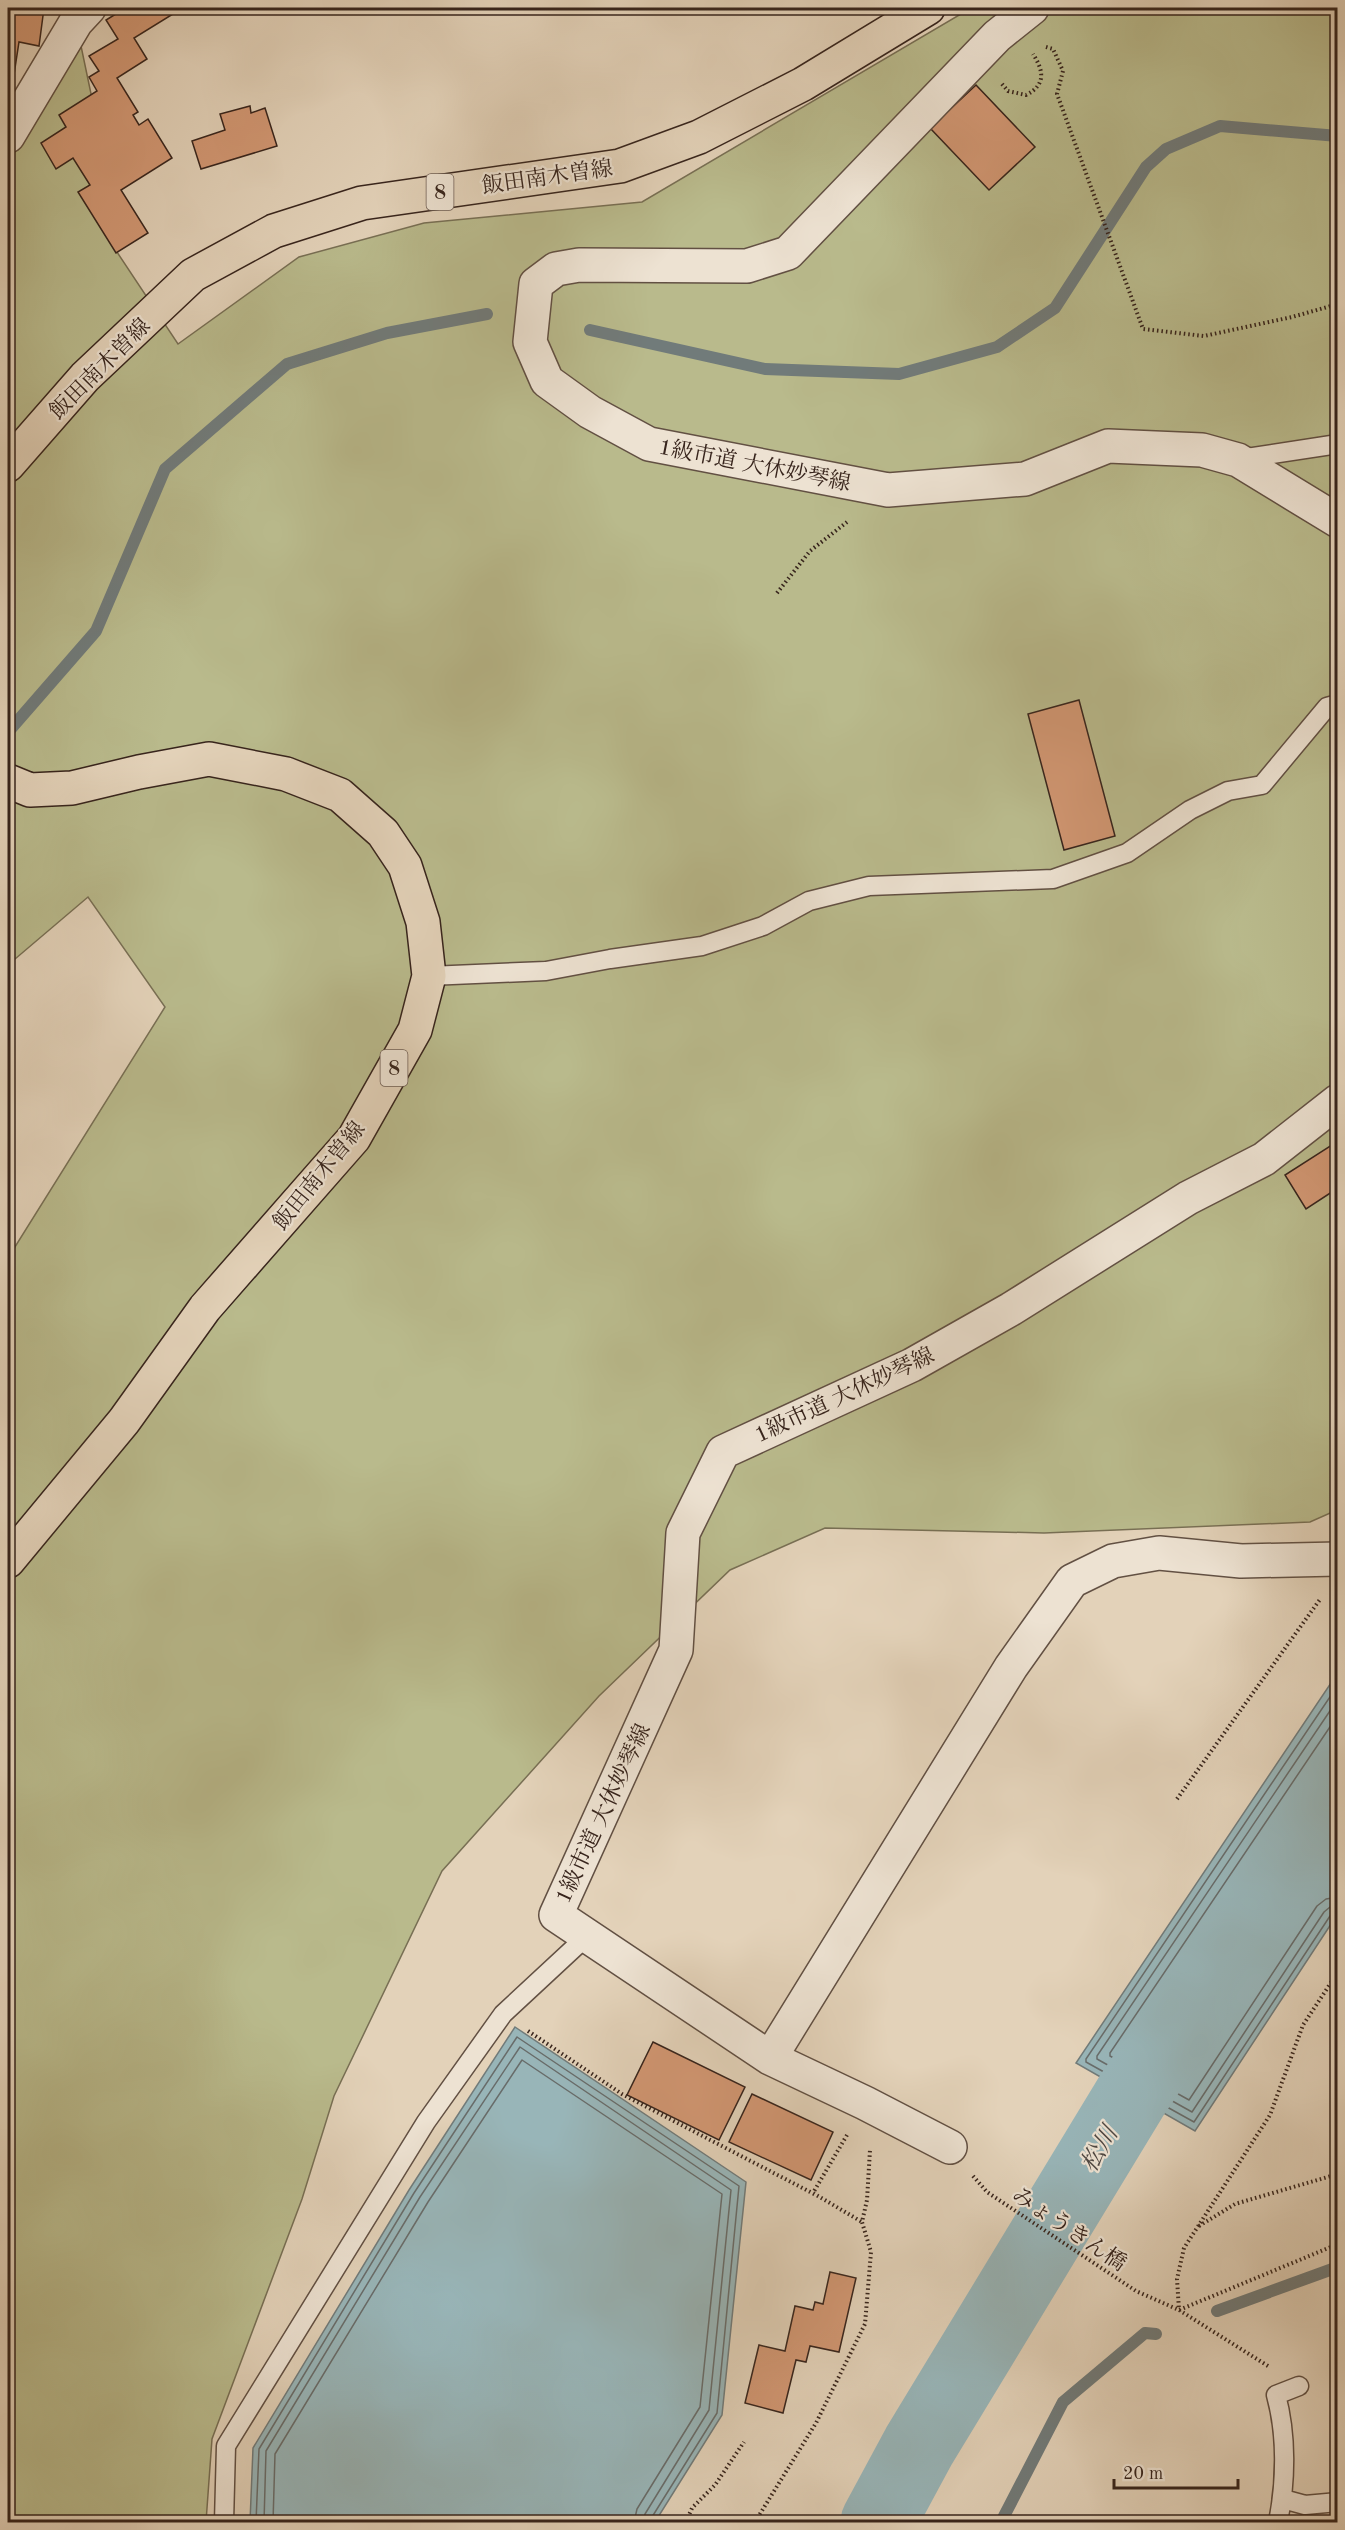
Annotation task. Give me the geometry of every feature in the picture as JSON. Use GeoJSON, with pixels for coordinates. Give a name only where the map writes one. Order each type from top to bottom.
{"type":"FeatureCollection","features":[{"type":"Feature","properties":{"kind":"main road","name":"飯田南木曽線"},"geometry":{"type":"LineString","coordinates":[[8,465],[85,377],[193,275],[274,231],[362,203],[620,166],[699,137],[803,84],[928,8]]}},
{"type":"Feature","properties":{"kind":"main road","name":"飯田南木曽線"},"geometry":{"type":"LineString","coordinates":[[8,1561],[124,1421],[205,1308],[354,1138],[415,1030],[429,976],[423,922],[405,866],[383,833],[340,795],[286,774],[209,759],[72,788],[19,785]]}},
{"type":"Feature","properties":{"kind":"street"},"geometry":{"type":"LineString","coordinates":[[8,136],[76,22],[89,8]]}},
{"type":"Feature","properties":{"kind":"street","name":"1級市道 大休妙琴線"},"geometry":{"type":"LineString","coordinates":[[1032,8],[997,36],[788,253],[747,266],[579,265],[556,269],[536,284],[530,342],[547,381],[590,412],[649,444],[888,490],[1025,479],[1108,446],[1202,450],[1238,459],[1338,521]]}},
{"type":"Feature","properties":{"kind":"street","name":"1級市道 大休妙琴線"},"geometry":{"type":"LineString","coordinates":[[950,2147],[770,2058],[556,1915],[676,1650],[683,1533],[723,1452],[912,1365],[1011,1309],[1188,1198],[1264,1159],[1338,1101]]}},
{"type":"Feature","properties":{"kind":"street"},"geometry":{"type":"LineString","coordinates":[[770,2058],[1011,1667],[1072,1581],[1113,1561],[1159,1553],[1241,1561],[1338,1559]]}},
{"type":"Feature","properties":{"kind":"lane"},"geometry":{"type":"LineString","coordinates":[[1238,459],[1338,444]]}},
{"type":"Feature","properties":{"kind":"lane"},"geometry":{"type":"LineString","coordinates":[[429,976],[546,971],[702,946],[763,926],[809,901],[869,886],[1053,879],[1127,853],[1190,810],[1228,791],[1262,785],[1327,707],[1338,704]]}},
{"type":"Feature","properties":{"kind":"lane"},"geometry":{"type":"LineString","coordinates":[[224,2523],[226,2446],[426,2122],[503,2014],[587,1936]]}},
{"type":"Feature","properties":{"kind":"lane"},"geometry":{"type":"LineString","coordinates":[[1278,2523],[1283,2499],[1282,2418],[1276,2395],[1299,2386]]}},
{"type":"Feature","properties":{"kind":"lane"},"geometry":{"type":"LineString","coordinates":[[1283,2499],[1305,2505],[1338,2502]]}},
{"type":"Feature","properties":{"kind":"path"},"geometry":{"type":"LineString","coordinates":[[1042,46],[1053,49],[1063,71],[1057,94],[1143,329],[1204,336],[1292,318],[1338,304]]}},
{"type":"Feature","properties":{"kind":"path"},"geometry":{"type":"LineString","coordinates":[[777,593],[810,551],[888,490]]}},
{"type":"Feature","properties":{"kind":"path"},"geometry":{"type":"LineString","coordinates":[[1177,1799],[1324,1595]]}},
{"type":"Feature","properties":{"kind":"path"},"geometry":{"type":"LineString","coordinates":[[1338,1972],[1303,2025],[1270,2115],[1184,2248],[1178,2279],[1179,2310],[1338,2244]]}},
{"type":"Feature","properties":{"kind":"path"},"geometry":{"type":"LineString","coordinates":[[503,2014],[622,2094],[816,2195],[862,2222]]}},
{"type":"Feature","properties":{"kind":"path"},"geometry":{"type":"LineString","coordinates":[[816,2195],[813,2193],[877,2109]]}},
{"type":"Feature","properties":{"kind":"path"},"geometry":{"type":"LineString","coordinates":[[755,2523],[816,2423],[866,2324],[871,2252],[862,2222],[867,2200],[870,2147],[877,2109]]}},
{"type":"Feature","properties":{"kind":"path"},"geometry":{"type":"LineString","coordinates":[[1197,2227],[1235,2204],[1338,2174]]}},
{"type":"Feature","properties":{"kind":"path","name":"みょうきん橋"},"geometry":{"type":"LineString","coordinates":[[987,2193],[1136,2291],[1179,2310],[1299,2386]]}},
{"type":"Feature","properties":{"kind":"path"},"geometry":{"type":"LineString","coordinates":[[686,2523],[692,2508],[715,2485],[744,2442]]}},
{"type":"Feature","properties":{"kind":"green space"},"geometry":{"type":"Polygon","coordinates":[[[971,8],[1337,8],[1337,1510],[1310,1522],[1044,1533],[825,1528],[730,1570],[599,1696],[442,1871],[334,2096],[302,2199],[212,2439],[206,2522],[8,2522],[8,1258],[165,1007],[88,897],[8,965],[8,136],[76,22],[108,175],[109,240],[178,344],[299,257],[424,223],[642,202],[971,8]]]}},
{"type":"Feature","properties":{"kind":"water"},"geometry":{"type":"Polygon","coordinates":[[[1337,1674],[1337,1915],[1195,2131],[1076,2063],[1337,1674]]]}},
{"type":"Feature","properties":{"kind":"water"},"geometry":{"type":"Polygon","coordinates":[[[515,2027],[746,2182],[722,2415],[655,2522],[250,2522],[253,2448],[409,2190],[515,2027]]]}},
{"type":"Feature","properties":{"kind":"building"},"geometry":{"type":"Polygon","coordinates":[[[8,8],[44,8],[39,46],[19,42],[13,81],[8,80],[8,8]]]}},
{"type":"Feature","properties":{"kind":"building"},"geometry":{"type":"Polygon","coordinates":[[[123,8],[169,8],[173,14],[134,38],[147,59],[117,78],[138,112],[133,115],[139,125],[148,119],[172,158],[121,190],[148,233],[116,253],[78,192],[90,185],[73,158],[56,169],[41,143],[66,127],[59,115],[97,91],[89,77],[99,71],[89,56],[118,39],[106,20],[123,8]]]}},
{"type":"Feature","properties":{"kind":"building"},"geometry":{"type":"Polygon","coordinates":[[[976,85],[1035,147],[989,190],[930,128],[976,85]]]}},
{"type":"Feature","properties":{"kind":"building"},"geometry":{"type":"Polygon","coordinates":[[[250,106],[251,113],[265,108],[277,146],[201,169],[192,141],[225,130],[220,114],[250,106]]]}},
{"type":"Feature","properties":{"kind":"building"},"geometry":{"type":"Polygon","coordinates":[[[1079,700],[1115,836],[1064,850],[1028,714],[1079,700]]]}},
{"type":"Feature","properties":{"kind":"building"},"geometry":{"type":"Polygon","coordinates":[[[1338,1141],[1338,1188],[1306,1209],[1285,1175],[1338,1141]]]}},
{"type":"Feature","properties":{"kind":"building"},"geometry":{"type":"Polygon","coordinates":[[[653,2042],[745,2087],[719,2140],[627,2095],[653,2042]]]}},
{"type":"Feature","properties":{"kind":"building"},"geometry":{"type":"Polygon","coordinates":[[[752,2094],[833,2132],[811,2180],[729,2142],[752,2094]]]}},
{"type":"Feature","properties":{"kind":"building"},"geometry":{"type":"Polygon","coordinates":[[[830,2272],[856,2278],[839,2352],[810,2346],[806,2362],[796,2360],[783,2413],[745,2403],[759,2345],[785,2351],[795,2306],[813,2310],[815,2302],[823,2304],[830,2272]]]}},
{"type":"Feature","properties":{"kind":"waterway"},"geometry":{"type":"LineString","coordinates":[[590,330],[765,369],[899,374],[997,347],[1055,308],[1146,167],[1166,149],[1220,126],[1338,136]]}},
{"type":"Feature","properties":{"kind":"waterway"},"geometry":{"type":"LineString","coordinates":[[8,732],[96,631],[165,469],[287,364],[387,333],[487,314]]}},
{"type":"Feature","properties":{"kind":"waterway","name":"松川"},"geometry":{"type":"LineString","coordinates":[[878,2522],[919,2446],[1132,2095],[1190,2010]]}},
{"type":"Feature","properties":{"kind":"waterway"},"geometry":{"type":"LineString","coordinates":[[1217,2311],[1338,2267]]}},
{"type":"Feature","properties":{"kind":"waterway"},"geometry":{"type":"LineString","coordinates":[[1001,2522],[1063,2402],[1145,2333],[1156,2334]]}}]}
